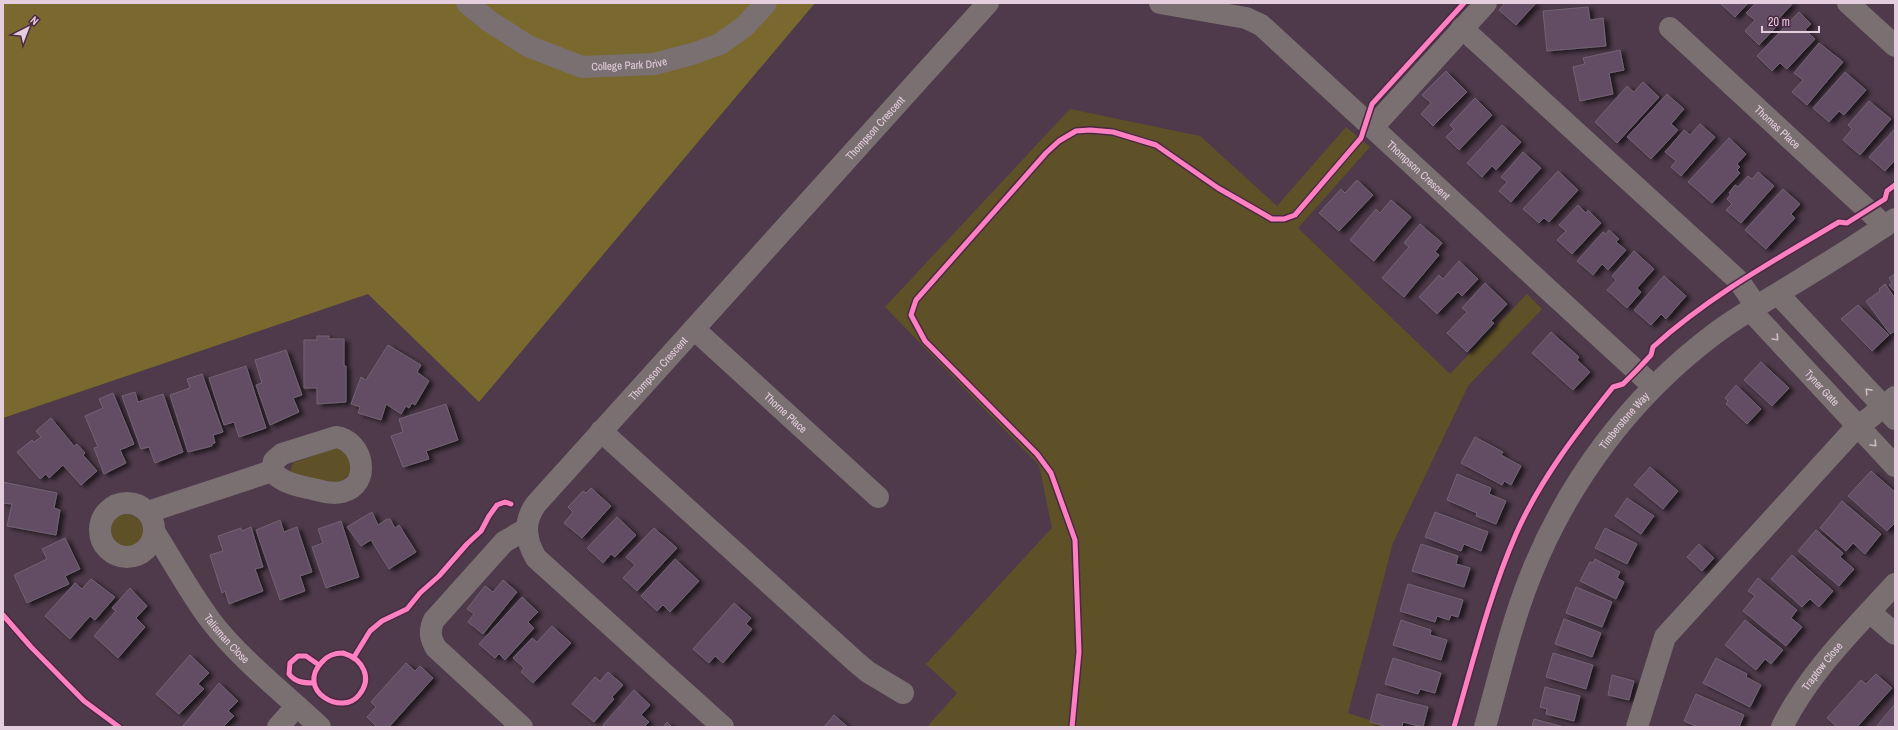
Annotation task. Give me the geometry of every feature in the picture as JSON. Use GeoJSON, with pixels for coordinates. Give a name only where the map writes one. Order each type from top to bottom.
{"type":"FeatureCollection","features":[{"type":"Feature","properties":{"kind":"street","name":"College Park Drive"},"geometry":{"type":"LineString","coordinates":[[467,3],[489,21],[528,46],[582,67],[654,64],[692,54],[720,44],[746,26],[766,3]]}},
{"type":"Feature","properties":{"kind":"street","name":"Thompson Crescent"},"geometry":{"type":"LineString","coordinates":[[526,529],[527,519],[533,508],[988,3]]}},
{"type":"Feature","properties":{"kind":"street","name":"Thompson Crescent"},"geometry":{"type":"LineString","coordinates":[[1160,3],[1246,18],[1261,25],[1653,386]]}},
{"type":"Feature","properties":{"kind":"street"},"geometry":{"type":"LineString","coordinates":[[1373,127],[1486,3]]}},
{"type":"Feature","properties":{"kind":"street"},"geometry":{"type":"LineString","coordinates":[[1848,3],[1895,46]]}},
{"type":"Feature","properties":{"kind":"street","name":"Tyner Gate"},"geometry":{"type":"LineString","coordinates":[[1462,28],[1739,281],[1753,308],[1895,466]]}},
{"type":"Feature","properties":{"kind":"street","name":"Thomas Place"},"geometry":{"type":"LineString","coordinates":[[1670,28],[1890,223]]}},
{"type":"Feature","properties":{"kind":"street","name":"Timberstone Way"},"geometry":{"type":"LineString","coordinates":[[1485,727],[1514,624],[1530,577],[1550,531],[1592,460],[1631,409],[1679,361],[1715,334],[1753,308],[1842,255],[1890,223]]}},
{"type":"Feature","properties":{"kind":"street"},"geometry":{"type":"LineString","coordinates":[[1637,727],[1665,637],[1858,426],[1891,408],[1778,294]]}},
{"type":"Feature","properties":{"kind":"street","name":"Thorne Place"},"geometry":{"type":"LineString","coordinates":[[694,329],[878,497]]}},
{"type":"Feature","properties":{"kind":"street"},"geometry":{"type":"LineString","coordinates":[[601,431],[856,662],[868,672],[903,693]]}},
{"type":"Feature","properties":{"kind":"street"},"geometry":{"type":"LineString","coordinates":[[148,512],[272,471]]}},
{"type":"Feature","properties":{"kind":"street"},"geometry":{"type":"LineString","coordinates":[[123,502],[132,502],[141,506],[148,512],[152,518],[155,533],[152,542],[146,550],[139,555],[130,557],[120,556],[105,546],[101,537],[100,528],[102,519],[107,511],[114,505],[123,502]]}},
{"type":"Feature","properties":{"kind":"street"},"geometry":{"type":"LineString","coordinates":[[522,727],[436,648],[430,635],[430,627],[434,620],[504,542],[526,529],[531,549],[536,558],[723,727]]}},
{"type":"Feature","properties":{"kind":"street","name":"Talisman Close"},"geometry":{"type":"LineString","coordinates":[[155,533],[178,573],[212,622],[231,644],[319,727]]}},
{"type":"Feature","properties":{"kind":"street","name":"Traptow Close"},"geometry":{"type":"LineString","coordinates":[[1782,727],[1798,698],[1814,676],[1895,584]]}},
{"type":"Feature","properties":{"kind":"street"},"geometry":{"type":"LineString","coordinates":[[1870,612],[1895,634]]}},
{"type":"Feature","properties":{"kind":"street"},"geometry":{"type":"LineString","coordinates":[[278,727],[297,706]]}},
{"type":"Feature","properties":{"kind":"shaded area"},"geometry":{"type":"Polygon","coordinates":[[[3,3],[815,3],[479,402],[368,294],[3,418],[3,3]]]}},
{"type":"Feature","properties":{"kind":"shaded area"},"geometry":{"type":"Polygon","coordinates":[[[1070,109],[1200,136],[1277,206],[1346,127],[1370,147],[1298,228],[1450,374],[1527,294],[1542,309],[1468,386],[1393,543],[1348,713],[1390,727],[927,727],[957,693],[926,664],[1052,528],[1039,465],[885,307],[1070,109]]]}},
{"type":"Feature","properties":{"kind":"shaded area"},"geometry":{"type":"Polygon","coordinates":[[[333,449],[340,449],[350,458],[351,472],[344,480],[336,482],[296,477],[290,472],[293,463],[333,449]]]}},
{"type":"Feature","properties":{"kind":"shaded area"},"geometry":{"type":"Polygon","coordinates":[[[123,514],[129,514],[138,519],[142,525],[142,537],[138,543],[129,548],[123,548],[114,543],[109,534],[109,528],[114,519],[123,514]]]}},
{"type":"Feature","properties":{"kind":"building"},"geometry":{"type":"Polygon","coordinates":[[[1505,3],[1536,3],[1516,25],[1499,10],[1505,3]]]}},
{"type":"Feature","properties":{"kind":"building"},"geometry":{"type":"Polygon","coordinates":[[[1748,3],[1735,17],[1721,4],[1748,3]]]}},
{"type":"Feature","properties":{"kind":"building"},"geometry":{"type":"Polygon","coordinates":[[[1756,3],[1793,3],[1773,25],[1776,27],[1759,45],[1745,31],[1755,20],[1746,13],[1756,3]]]}},
{"type":"Feature","properties":{"kind":"building"},"geometry":{"type":"Polygon","coordinates":[[[1588,7],[1590,20],[1603,18],[1606,46],[1547,51],[1543,11],[1588,7]]]}},
{"type":"Feature","properties":{"kind":"building"},"geometry":{"type":"Polygon","coordinates":[[[1799,12],[1811,24],[1805,30],[1815,39],[1787,69],[1780,63],[1772,71],[1757,56],[1799,12]]]}},
{"type":"Feature","properties":{"kind":"building"},"geometry":{"type":"Polygon","coordinates":[[[1819,43],[1843,62],[1807,105],[1792,92],[1803,80],[1794,73],[1819,43]]]}},
{"type":"Feature","properties":{"kind":"building"},"geometry":{"type":"Polygon","coordinates":[[[1620,50],[1624,70],[1609,73],[1613,94],[1580,101],[1573,67],[1585,64],[1583,58],[1620,50]]]}},
{"type":"Feature","properties":{"kind":"building"},"geometry":{"type":"Polygon","coordinates":[[[1446,71],[1467,92],[1433,126],[1421,114],[1431,103],[1422,95],[1446,71]]]}},
{"type":"Feature","properties":{"kind":"building"},"geometry":{"type":"Polygon","coordinates":[[[1845,72],[1866,90],[1844,115],[1839,111],[1829,122],[1813,108],[1845,72]]]}},
{"type":"Feature","properties":{"kind":"building"},"geometry":{"type":"Polygon","coordinates":[[[1643,82],[1659,97],[1617,143],[1595,122],[1627,86],[1634,92],[1643,82]]]}},
{"type":"Feature","properties":{"kind":"building"},"geometry":{"type":"Polygon","coordinates":[[[1667,94],[1684,109],[1671,124],[1678,130],[1651,159],[1627,137],[1667,94]]]}},
{"type":"Feature","properties":{"kind":"building"},"geometry":{"type":"Polygon","coordinates":[[[1475,98],[1492,115],[1459,150],[1446,137],[1454,129],[1450,125],[1475,98]]]}},
{"type":"Feature","properties":{"kind":"building"},"geometry":{"type":"Polygon","coordinates":[[[1869,101],[1891,119],[1860,155],[1843,140],[1852,129],[1848,125],[1869,101]]]}},
{"type":"Feature","properties":{"kind":"building"},"geometry":{"type":"Polygon","coordinates":[[[1700,124],[1715,137],[1681,176],[1671,167],[1676,161],[1665,152],[1684,130],[1690,135],[1700,124]]]}},
{"type":"Feature","properties":{"kind":"building"},"geometry":{"type":"Polygon","coordinates":[[[1502,125],[1521,142],[1496,170],[1492,166],[1482,177],[1467,163],[1502,125]]]}},
{"type":"Feature","properties":{"kind":"building"},"geometry":{"type":"Polygon","coordinates":[[[1895,129],[1895,160],[1885,171],[1869,157],[1895,129]]]}},
{"type":"Feature","properties":{"kind":"building"},"geometry":{"type":"Polygon","coordinates":[[[1729,138],[1746,154],[1737,164],[1740,167],[1737,170],[1740,173],[1712,203],[1688,182],[1729,138]]]}},
{"type":"Feature","properties":{"kind":"building"},"geometry":{"type":"Polygon","coordinates":[[[1523,152],[1541,168],[1511,202],[1499,191],[1507,182],[1501,177],[1523,152]]]}},
{"type":"Feature","properties":{"kind":"building"},"geometry":{"type":"Polygon","coordinates":[[[1558,171],[1578,190],[1549,222],[1544,218],[1539,223],[1523,209],[1558,171]]]}},
{"type":"Feature","properties":{"kind":"building"},"geometry":{"type":"Polygon","coordinates":[[[1758,172],[1774,186],[1741,223],[1726,210],[1732,204],[1727,199],[1731,194],[1729,193],[1735,185],[1738,187],[1748,176],[1752,179],[1758,172]]]}},
{"type":"Feature","properties":{"kind":"building"},"geometry":{"type":"Polygon","coordinates":[[[1357,180],[1373,195],[1339,231],[1319,213],[1341,189],[1345,193],[1357,180]]]}},
{"type":"Feature","properties":{"kind":"building"},"geometry":{"type":"Polygon","coordinates":[[[1783,189],[1800,204],[1791,214],[1795,218],[1766,249],[1745,230],[1783,189]]]}},
{"type":"Feature","properties":{"kind":"building"},"geometry":{"type":"Polygon","coordinates":[[[1391,200],[1411,217],[1374,261],[1350,240],[1376,209],[1380,213],[1391,200]]]}},
{"type":"Feature","properties":{"kind":"building"},"geometry":{"type":"Polygon","coordinates":[[[1578,205],[1586,213],[1588,210],[1601,223],[1572,254],[1557,240],[1566,231],[1559,225],[1578,205]]]}},
{"type":"Feature","properties":{"kind":"building"},"geometry":{"type":"Polygon","coordinates":[[[1420,224],[1442,243],[1435,252],[1439,255],[1404,297],[1382,278],[1409,247],[1404,243],[1420,224]]]}},
{"type":"Feature","properties":{"kind":"building"},"geometry":{"type":"Polygon","coordinates":[[[1609,230],[1619,239],[1616,242],[1626,250],[1608,270],[1602,264],[1593,275],[1577,261],[1603,232],[1606,234],[1609,230]]]}},
{"type":"Feature","properties":{"kind":"building"},"geometry":{"type":"Polygon","coordinates":[[[1634,251],[1654,269],[1637,288],[1641,292],[1627,308],[1607,290],[1616,280],[1612,276],[1634,251]]]}},
{"type":"Feature","properties":{"kind":"building"},"geometry":{"type":"Polygon","coordinates":[[[1459,261],[1478,279],[1462,296],[1458,292],[1437,314],[1419,297],[1439,275],[1443,279],[1459,261]]]}},
{"type":"Feature","properties":{"kind":"building"},"geometry":{"type":"Polygon","coordinates":[[[1895,274],[1895,292],[1889,285],[1892,283],[1889,278],[1895,274]]]}},
{"type":"Feature","properties":{"kind":"building"},"geometry":{"type":"Polygon","coordinates":[[[1664,276],[1686,296],[1666,319],[1661,314],[1651,325],[1634,310],[1664,276]]]}},
{"type":"Feature","properties":{"kind":"building"},"geometry":{"type":"Polygon","coordinates":[[[1485,283],[1507,304],[1491,321],[1494,323],[1467,352],[1447,333],[1467,312],[1462,308],[1485,283]]]}},
{"type":"Feature","properties":{"kind":"building"},"geometry":{"type":"Polygon","coordinates":[[[1885,284],[1895,298],[1895,331],[1890,334],[1866,301],[1880,291],[1879,289],[1885,284]]]}},
{"type":"Feature","properties":{"kind":"building"},"geometry":{"type":"Polygon","coordinates":[[[1858,305],[1889,335],[1872,351],[1841,319],[1858,305]]]}},
{"type":"Feature","properties":{"kind":"building"},"geometry":{"type":"Polygon","coordinates":[[[1551,332],[1579,357],[1577,360],[1590,372],[1573,390],[1532,353],[1551,332]]]}},
{"type":"Feature","properties":{"kind":"building"},"geometry":{"type":"Polygon","coordinates":[[[317,336],[329,336],[329,339],[344,339],[346,402],[317,404],[317,388],[304,388],[304,340],[317,340],[317,336]]]}},
{"type":"Feature","properties":{"kind":"building"},"geometry":{"type":"Polygon","coordinates":[[[388,345],[421,365],[417,372],[429,381],[415,405],[412,403],[409,408],[406,406],[401,414],[386,404],[381,420],[358,413],[360,407],[351,404],[361,377],[366,380],[388,345]]]}},
{"type":"Feature","properties":{"kind":"building"},"geometry":{"type":"Polygon","coordinates":[[[286,350],[302,395],[293,398],[299,412],[270,425],[256,385],[262,383],[255,360],[286,350]]]}},
{"type":"Feature","properties":{"kind":"building"},"geometry":{"type":"Polygon","coordinates":[[[1761,362],[1789,388],[1772,406],[1744,380],[1761,362]]]}},
{"type":"Feature","properties":{"kind":"building"},"geometry":{"type":"Polygon","coordinates":[[[246,366],[266,428],[239,437],[234,422],[224,425],[209,378],[246,366]]]}},
{"type":"Feature","properties":{"kind":"building"},"geometry":{"type":"Polygon","coordinates":[[[202,374],[223,432],[213,435],[215,443],[212,444],[212,446],[188,452],[170,395],[190,388],[187,379],[202,374]]]}},
{"type":"Feature","properties":{"kind":"building"},"geometry":{"type":"Polygon","coordinates":[[[1736,385],[1761,409],[1747,424],[1726,404],[1728,401],[1725,398],[1736,385]]]}},
{"type":"Feature","properties":{"kind":"building"},"geometry":{"type":"Polygon","coordinates":[[[135,392],[138,402],[163,394],[183,452],[155,463],[149,447],[141,449],[122,396],[135,392]]]}},
{"type":"Feature","properties":{"kind":"building"},"geometry":{"type":"Polygon","coordinates":[[[113,393],[134,444],[120,450],[126,463],[104,474],[94,448],[98,447],[85,416],[103,408],[99,399],[113,393]]]}},
{"type":"Feature","properties":{"kind":"building"},"geometry":{"type":"Polygon","coordinates":[[[446,404],[458,440],[426,451],[429,459],[403,467],[391,436],[403,432],[399,419],[446,404]]]}},
{"type":"Feature","properties":{"kind":"building"},"geometry":{"type":"Polygon","coordinates":[[[51,418],[74,446],[77,444],[85,453],[83,455],[97,471],[81,485],[63,465],[49,478],[46,474],[40,479],[17,452],[32,440],[34,442],[41,437],[36,431],[51,418]]]}},
{"type":"Feature","properties":{"kind":"building"},"geometry":{"type":"Polygon","coordinates":[[[1475,437],[1503,452],[1501,455],[1521,466],[1511,485],[1504,481],[1502,485],[1461,463],[1475,437]]]}},
{"type":"Feature","properties":{"kind":"building"},"geometry":{"type":"Polygon","coordinates":[[[1650,467],[1678,491],[1663,509],[1634,485],[1650,467]]]}},
{"type":"Feature","properties":{"kind":"building"},"geometry":{"type":"Polygon","coordinates":[[[1871,471],[1895,492],[1895,523],[1887,531],[1848,496],[1871,471]]]}},
{"type":"Feature","properties":{"kind":"building"},"geometry":{"type":"Polygon","coordinates":[[[1457,474],[1491,488],[1489,494],[1506,501],[1496,524],[1476,516],[1477,513],[1447,500],[1457,474]]]}},
{"type":"Feature","properties":{"kind":"building"},"geometry":{"type":"Polygon","coordinates":[[[3,482],[57,493],[54,508],[60,510],[56,535],[7,526],[12,504],[3,503],[3,482]]]}},
{"type":"Feature","properties":{"kind":"building"},"geometry":{"type":"Polygon","coordinates":[[[591,488],[611,506],[582,538],[564,523],[573,512],[568,507],[583,491],[586,493],[591,488]]]}},
{"type":"Feature","properties":{"kind":"building"},"geometry":{"type":"Polygon","coordinates":[[[1627,498],[1654,516],[1641,534],[1615,516],[1627,498]]]}},
{"type":"Feature","properties":{"kind":"building"},"geometry":{"type":"Polygon","coordinates":[[[1842,501],[1881,534],[1865,554],[1853,543],[1846,551],[1820,528],[1842,501]]]}},
{"type":"Feature","properties":{"kind":"building"},"geometry":{"type":"Polygon","coordinates":[[[372,512],[378,525],[387,519],[390,519],[395,528],[399,525],[416,552],[389,569],[371,540],[361,546],[347,527],[372,512]]]}},
{"type":"Feature","properties":{"kind":"building"},"geometry":{"type":"Polygon","coordinates":[[[1435,512],[1488,532],[1481,551],[1464,544],[1461,551],[1425,537],[1435,512]]]}},
{"type":"Feature","properties":{"kind":"building"},"geometry":{"type":"Polygon","coordinates":[[[617,517],[636,535],[615,557],[611,554],[603,563],[587,548],[617,517]]]}},
{"type":"Feature","properties":{"kind":"building"},"geometry":{"type":"Polygon","coordinates":[[[280,520],[284,532],[297,527],[312,572],[300,576],[305,591],[280,600],[256,530],[280,520]]]}},
{"type":"Feature","properties":{"kind":"building"},"geometry":{"type":"Polygon","coordinates":[[[341,521],[359,577],[326,588],[312,547],[323,543],[318,529],[341,521]]]}},
{"type":"Feature","properties":{"kind":"building"},"geometry":{"type":"Polygon","coordinates":[[[251,527],[263,567],[255,569],[263,591],[229,604],[225,591],[222,593],[210,555],[223,551],[218,536],[241,528],[242,531],[251,527]]]}},
{"type":"Feature","properties":{"kind":"building"},"geometry":{"type":"Polygon","coordinates":[[[654,528],[677,548],[637,591],[623,578],[635,565],[626,557],[654,528]]]}},
{"type":"Feature","properties":{"kind":"building"},"geometry":{"type":"Polygon","coordinates":[[[1605,528],[1637,544],[1627,564],[1595,548],[1605,528]]]}},
{"type":"Feature","properties":{"kind":"building"},"geometry":{"type":"Polygon","coordinates":[[[1816,530],[1843,553],[1840,557],[1854,569],[1839,586],[1798,551],[1816,530]]]}},
{"type":"Feature","properties":{"kind":"building"},"geometry":{"type":"Polygon","coordinates":[[[65,538],[80,569],[65,576],[69,584],[27,603],[14,575],[47,559],[42,549],[65,538]]]}},
{"type":"Feature","properties":{"kind":"building"},"geometry":{"type":"Polygon","coordinates":[[[1421,544],[1458,556],[1456,564],[1470,568],[1464,587],[1412,571],[1421,544]]]}},
{"type":"Feature","properties":{"kind":"building"},"geometry":{"type":"Polygon","coordinates":[[[1699,544],[1714,558],[1702,571],[1687,557],[1699,544]]]}},
{"type":"Feature","properties":{"kind":"building"},"geometry":{"type":"Polygon","coordinates":[[[1792,555],[1833,591],[1819,607],[1810,599],[1802,607],[1771,579],[1792,555]]]}},
{"type":"Feature","properties":{"kind":"building"},"geometry":{"type":"Polygon","coordinates":[[[675,559],[699,581],[670,612],[663,605],[657,611],[641,596],[675,559]]]}},
{"type":"Feature","properties":{"kind":"building"},"geometry":{"type":"Polygon","coordinates":[[[1595,559],[1620,572],[1617,578],[1624,582],[1616,599],[1580,581],[1590,562],[1593,563],[1595,559]]]}},
{"type":"Feature","properties":{"kind":"building"},"geometry":{"type":"Polygon","coordinates":[[[1758,578],[1797,610],[1791,618],[1802,627],[1786,646],[1743,611],[1755,596],[1748,591],[1758,578]]]}},
{"type":"Feature","properties":{"kind":"building"},"geometry":{"type":"Polygon","coordinates":[[[91,579],[115,597],[95,620],[90,616],[70,639],[45,616],[75,583],[82,589],[91,579]]]}},
{"type":"Feature","properties":{"kind":"building"},"geometry":{"type":"Polygon","coordinates":[[[503,580],[517,592],[483,634],[468,622],[474,614],[467,609],[485,586],[493,592],[503,580]]]}},
{"type":"Feature","properties":{"kind":"building"},"geometry":{"type":"Polygon","coordinates":[[[1408,584],[1463,600],[1458,617],[1451,615],[1449,620],[1437,616],[1435,622],[1400,611],[1408,584]]]}},
{"type":"Feature","properties":{"kind":"building"},"geometry":{"type":"Polygon","coordinates":[[[1576,587],[1612,602],[1602,627],[1566,613],[1576,587]]]}},
{"type":"Feature","properties":{"kind":"building"},"geometry":{"type":"Polygon","coordinates":[[[130,588],[147,606],[136,618],[145,627],[118,658],[94,636],[116,611],[112,608],[130,588]]]}},
{"type":"Feature","properties":{"kind":"building"},"geometry":{"type":"Polygon","coordinates":[[[522,597],[538,612],[528,622],[534,628],[505,660],[499,654],[495,658],[479,644],[522,597]]]}},
{"type":"Feature","properties":{"kind":"building"},"geometry":{"type":"Polygon","coordinates":[[[734,603],[751,618],[746,624],[752,629],[723,663],[715,656],[709,663],[693,649],[734,603]]]}},
{"type":"Feature","properties":{"kind":"building"},"geometry":{"type":"Polygon","coordinates":[[[1564,619],[1601,633],[1592,657],[1555,644],[1564,619]]]}},
{"type":"Feature","properties":{"kind":"building"},"geometry":{"type":"Polygon","coordinates":[[[1401,620],[1431,630],[1430,635],[1447,640],[1441,660],[1393,645],[1401,620]]]}},
{"type":"Feature","properties":{"kind":"building"},"geometry":{"type":"Polygon","coordinates":[[[1745,620],[1783,650],[1771,664],[1765,659],[1756,670],[1725,645],[1745,620]]]}},
{"type":"Feature","properties":{"kind":"building"},"geometry":{"type":"Polygon","coordinates":[[[552,626],[571,643],[533,683],[521,672],[524,668],[513,658],[532,638],[537,642],[552,626]]]}},
{"type":"Feature","properties":{"kind":"building"},"geometry":{"type":"Polygon","coordinates":[[[1553,653],[1593,665],[1586,689],[1546,677],[1553,653]]]}},
{"type":"Feature","properties":{"kind":"building"},"geometry":{"type":"Polygon","coordinates":[[[190,655],[209,673],[198,684],[204,689],[179,714],[156,694],[190,655]]]}},
{"type":"Feature","properties":{"kind":"building"},"geometry":{"type":"Polygon","coordinates":[[[1393,658],[1441,673],[1435,693],[1420,689],[1418,694],[1385,684],[1393,658]]]}},
{"type":"Feature","properties":{"kind":"building"},"geometry":{"type":"Polygon","coordinates":[[[1716,658],[1747,674],[1746,677],[1761,685],[1750,707],[1703,683],[1716,658]]]}},
{"type":"Feature","properties":{"kind":"building"},"geometry":{"type":"Polygon","coordinates":[[[406,663],[415,671],[420,666],[433,678],[389,727],[377,727],[367,717],[376,707],[371,702],[406,663]]]}},
{"type":"Feature","properties":{"kind":"building"},"geometry":{"type":"Polygon","coordinates":[[[608,672],[623,685],[612,697],[614,699],[594,722],[572,704],[595,677],[600,681],[608,672]]]}},
{"type":"Feature","properties":{"kind":"building"},"geometry":{"type":"Polygon","coordinates":[[[1876,674],[1892,688],[1857,727],[1837,727],[1827,718],[1861,680],[1866,684],[1876,674]]]}},
{"type":"Feature","properties":{"kind":"building"},"geometry":{"type":"Polygon","coordinates":[[[1612,675],[1634,681],[1629,700],[1608,695],[1612,675]]]}},
{"type":"Feature","properties":{"kind":"building"},"geometry":{"type":"Polygon","coordinates":[[[219,683],[238,701],[228,711],[234,716],[223,727],[182,727],[219,683]]]}},
{"type":"Feature","properties":{"kind":"building"},"geometry":{"type":"Polygon","coordinates":[[[1545,687],[1580,696],[1574,721],[1546,714],[1547,709],[1540,707],[1545,687]]]}},
{"type":"Feature","properties":{"kind":"building"},"geometry":{"type":"Polygon","coordinates":[[[634,690],[650,705],[641,715],[649,722],[644,727],[605,727],[603,725],[634,690]]]}},
{"type":"Feature","properties":{"kind":"building"},"geometry":{"type":"Polygon","coordinates":[[[1377,694],[1428,707],[1423,727],[1403,722],[1402,727],[1388,727],[1370,722],[1377,694]]]}},
{"type":"Feature","properties":{"kind":"building"},"geometry":{"type":"Polygon","coordinates":[[[1696,694],[1744,715],[1739,727],[1698,727],[1684,721],[1696,694]]]}},
{"type":"Feature","properties":{"kind":"building"},"geometry":{"type":"Polygon","coordinates":[[[1895,704],[1895,727],[1876,727],[1895,704]]]}},
{"type":"Feature","properties":{"kind":"building"},"geometry":{"type":"Polygon","coordinates":[[[834,715],[848,727],[824,727],[834,715]]]}},
{"type":"Feature","properties":{"kind":"building"},"geometry":{"type":"Polygon","coordinates":[[[1534,719],[1564,727],[1532,727],[1534,719]]]}},
{"type":"Feature","properties":{"kind":"building"},"geometry":{"type":"Polygon","coordinates":[[[667,722],[672,727],[663,727],[667,722]]]}},
{"type":"Feature","properties":{"kind":"cycle path"},"geometry":{"type":"LineString","coordinates":[[1072,727],[1079,652],[1075,540],[1051,473],[1037,454],[925,341],[911,315],[916,300],[1046,153],[1059,141],[1076,131],[1090,130],[1113,132],[1156,145],[1218,188],[1272,219],[1284,219],[1295,215],[1361,138],[1372,104],[1464,3]]}},
{"type":"Feature","properties":{"kind":"cycle path"},"geometry":{"type":"LineString","coordinates":[[1454,727],[1490,605],[1506,557],[1516,534],[1547,476],[1572,439],[1613,387],[1623,384],[1651,355],[1653,347],[1697,311],[1791,250],[1839,222],[1847,223],[1885,199],[1887,191],[1895,185]]}},
{"type":"Feature","properties":{"kind":"cycle path"},"geometry":{"type":"LineString","coordinates":[[354,657],[370,631],[382,621],[407,609],[420,593],[439,576],[467,544],[481,531],[497,505],[505,502],[511,504]]}},
{"type":"Feature","properties":{"kind":"cycle path"},"geometry":{"type":"LineString","coordinates":[[3,615],[31,647],[84,701],[119,727]]}},
{"type":"Feature","properties":{"kind":"cycle path"},"geometry":{"type":"LineString","coordinates":[[343,653],[361,664],[364,670],[365,682],[359,695],[351,701],[342,703],[333,702],[324,697],[317,691],[314,682],[315,672],[322,662],[331,655],[343,653]]}},
{"type":"Feature","properties":{"kind":"cycle path"},"geometry":{"type":"LineString","coordinates":[[313,683],[300,682],[291,677],[289,674],[290,663],[298,656],[306,656],[319,665]]}}]}
